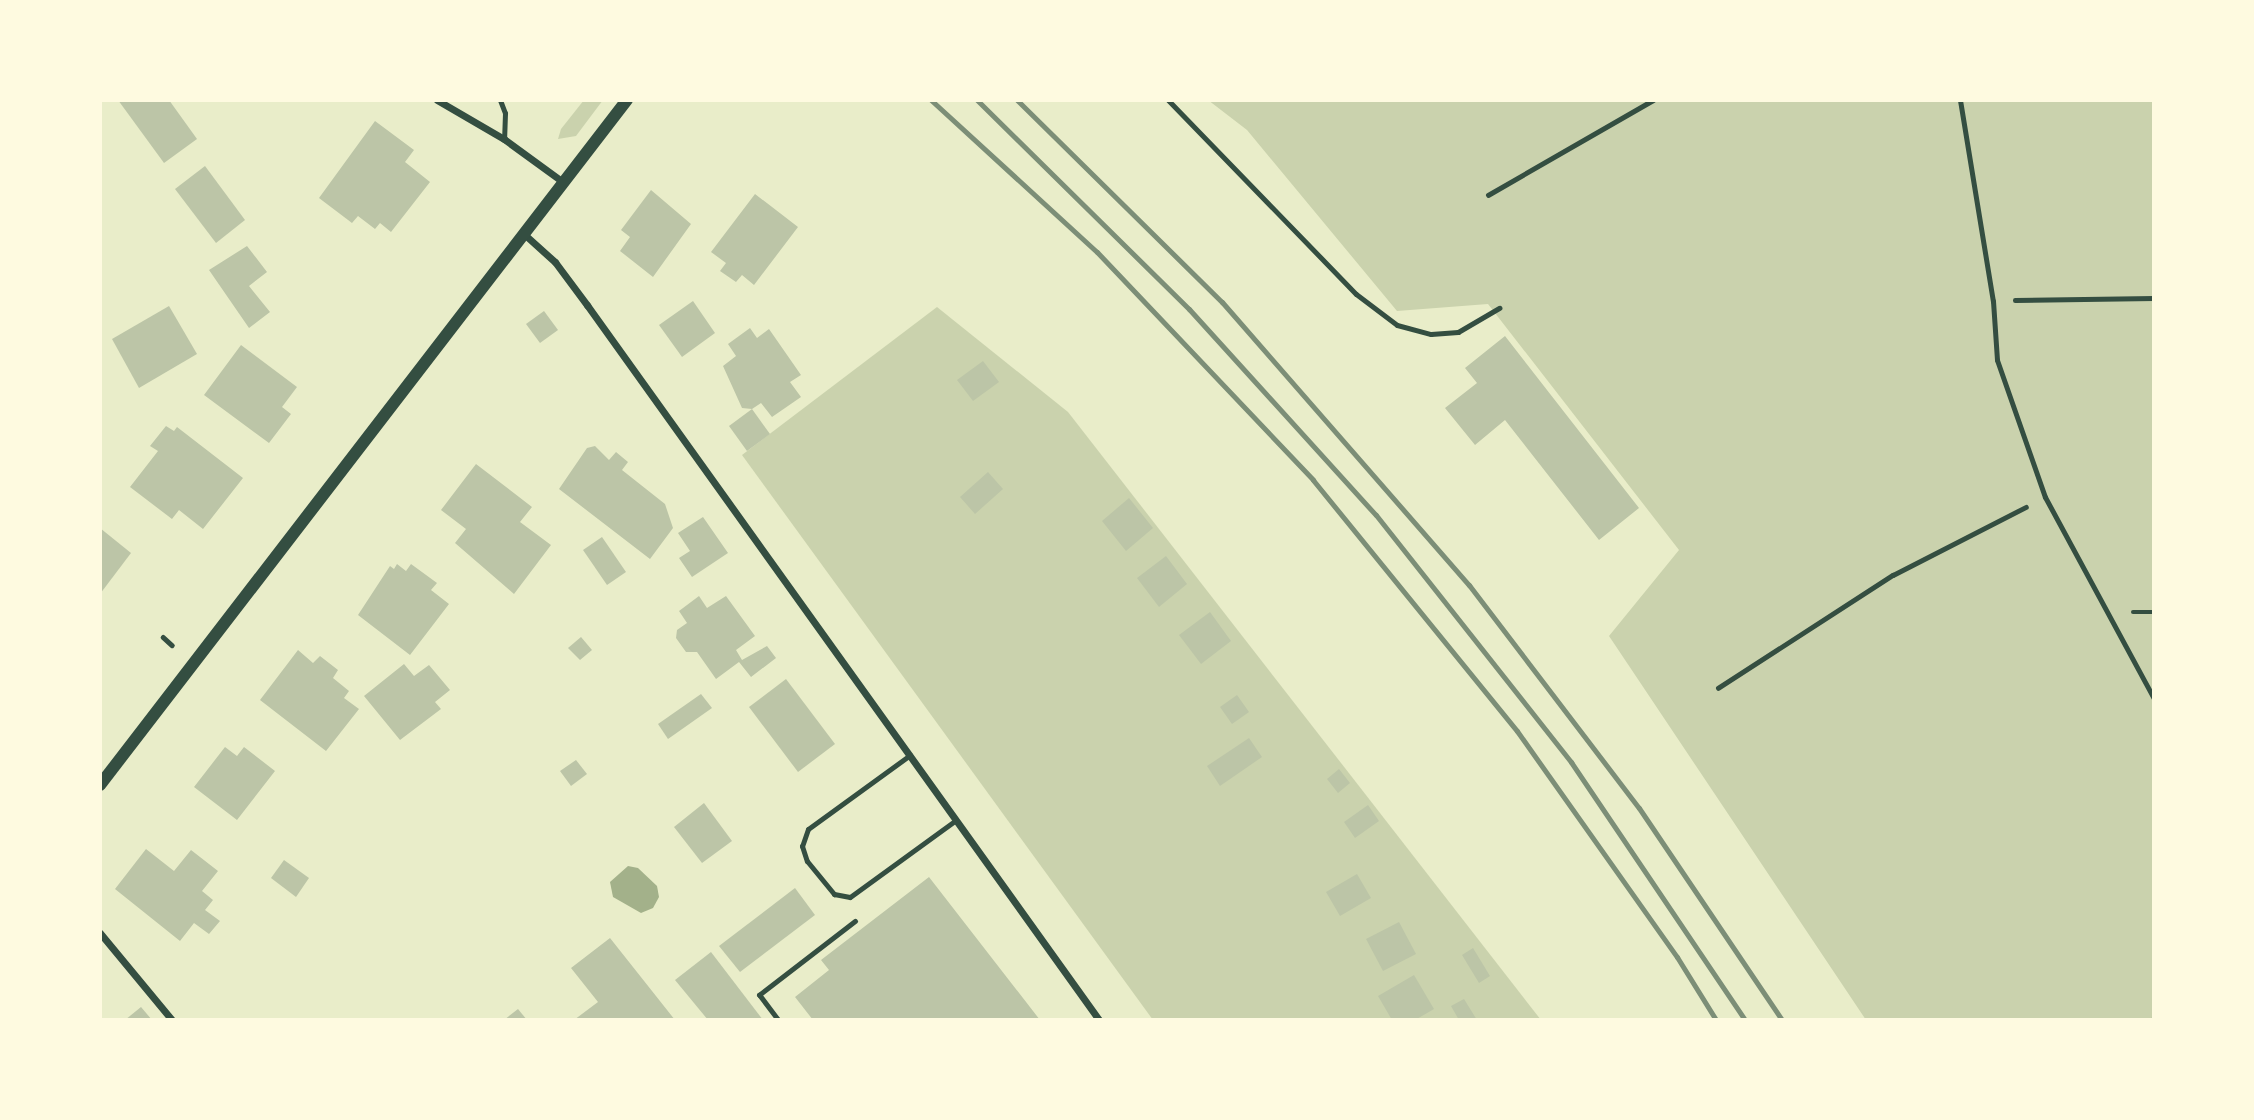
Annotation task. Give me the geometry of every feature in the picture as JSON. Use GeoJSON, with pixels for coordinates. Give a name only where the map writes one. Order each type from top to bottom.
{"type":"FeatureCollection","features":[{"type":"Feature","properties":{"kind":"street"},"geometry":{"type":"LineString","coordinates":[[437,100],[504,139],[564,182]]}},
{"type":"Feature","properties":{"kind":"street"},"geometry":{"type":"LineString","coordinates":[[100,785],[627,100]]}},
{"type":"Feature","properties":{"kind":"street"},"geometry":{"type":"LineString","coordinates":[[524,234],[560,269],[1099,1020]]}},
{"type":"Feature","properties":{"kind":"street"},"geometry":{"type":"LineString","coordinates":[[100,933],[172,1020]]}},
{"type":"Feature","properties":{"kind":"lane"},"geometry":{"type":"LineString","coordinates":[[499,100],[505,113],[504,139]]}},
{"type":"Feature","properties":{"kind":"lane"},"geometry":{"type":"LineString","coordinates":[[1168,100],[1356,294],[1397,325],[1431,334],[1458,332],[1499,308]]}},
{"type":"Feature","properties":{"kind":"lane"},"geometry":{"type":"LineString","coordinates":[[1960,100],[1993,301],[1997,360],[2045,497],[2154,699]]}},
{"type":"Feature","properties":{"kind":"lane"},"geometry":{"type":"LineString","coordinates":[[910,755],[808,829],[802,846],[807,861],[834,894],[850,897],[956,820]]}},
{"type":"Feature","properties":{"kind":"path"},"geometry":{"type":"LineString","coordinates":[[1488,195],[1653,100]]}},
{"type":"Feature","properties":{"kind":"path"},"geometry":{"type":"LineString","coordinates":[[1993,301],[2154,298]]}},
{"type":"Feature","properties":{"kind":"path"},"geometry":{"type":"LineString","coordinates":[[1718,688],[1893,575],[2045,497]]}},
{"type":"Feature","properties":{"kind":"path"},"geometry":{"type":"LineString","coordinates":[[163,637],[172,645]]}},
{"type":"Feature","properties":{"kind":"path"},"geometry":{"type":"LineString","coordinates":[[778,1020],[759,995],[857,919]]}},
{"type":"Feature","properties":{"kind":"shaded area"},"geometry":{"type":"Polygon","coordinates":[[[584,100],[603,100],[576,136],[558,139],[561,129],[584,100]]]}},
{"type":"Feature","properties":{"kind":"shaded area"},"geometry":{"type":"Polygon","coordinates":[[[1208,100],[2154,100],[2154,1020],[1866,1020],[1609,636],[1679,550],[1488,304],[1397,311],[1247,130],[1208,100]]]}},
{"type":"Feature","properties":{"kind":"shaded area"},"geometry":{"type":"Polygon","coordinates":[[[937,307],[1068,412],[1541,1020],[1153,1020],[742,455],[937,307]]]}},
{"type":"Feature","properties":{"kind":"shaded area"},"geometry":{"type":"Polygon","coordinates":[[[628,866],[638,868],[657,886],[659,897],[653,908],[641,913],[613,897],[610,882],[628,866]]]}},
{"type":"Feature","properties":{"kind":"building"},"geometry":{"type":"Polygon","coordinates":[[[118,100],[169,100],[197,139],[164,163],[118,100]]]}},
{"type":"Feature","properties":{"kind":"building"},"geometry":{"type":"Polygon","coordinates":[[[375,121],[414,150],[405,162],[430,182],[391,232],[380,223],[375,229],[358,216],[352,223],[319,198],[375,121]]]}},
{"type":"Feature","properties":{"kind":"building"},"geometry":{"type":"Polygon","coordinates":[[[205,166],[245,220],[216,243],[175,189],[205,166]]]}},
{"type":"Feature","properties":{"kind":"building"},"geometry":{"type":"Polygon","coordinates":[[[651,190],[691,224],[653,277],[620,251],[630,237],[621,230],[651,190]]]}},
{"type":"Feature","properties":{"kind":"building"},"geometry":{"type":"Polygon","coordinates":[[[755,194],[798,227],[754,285],[742,275],[736,282],[720,271],[726,263],[711,252],[755,194]]]}},
{"type":"Feature","properties":{"kind":"building"},"geometry":{"type":"Polygon","coordinates":[[[247,246],[267,272],[249,286],[270,312],[249,328],[209,270],[247,246]]]}},
{"type":"Feature","properties":{"kind":"building"},"geometry":{"type":"Polygon","coordinates":[[[693,301],[715,333],[682,357],[659,325],[693,301]]]}},
{"type":"Feature","properties":{"kind":"building"},"geometry":{"type":"Polygon","coordinates":[[[169,306],[197,354],[139,388],[112,339],[169,306]]]}},
{"type":"Feature","properties":{"kind":"building"},"geometry":{"type":"Polygon","coordinates":[[[544,311],[558,330],[540,343],[526,324],[544,311]]]}},
{"type":"Feature","properties":{"kind":"building"},"geometry":{"type":"Polygon","coordinates":[[[750,328],[757,338],[769,329],[801,375],[790,382],[801,397],[772,417],[761,403],[752,409],[742,408],[723,366],[736,356],[728,344],[750,328]]]}},
{"type":"Feature","properties":{"kind":"building"},"geometry":{"type":"Polygon","coordinates":[[[1505,336],[1639,508],[1599,540],[1505,420],[1475,445],[1445,408],[1477,383],[1465,368],[1505,336]]]}},
{"type":"Feature","properties":{"kind":"building"},"geometry":{"type":"Polygon","coordinates":[[[241,345],[297,387],[282,407],[291,414],[269,443],[204,395],[241,345]]]}},
{"type":"Feature","properties":{"kind":"building"},"geometry":{"type":"Polygon","coordinates":[[[983,361],[999,382],[973,401],[957,380],[983,361]]]}},
{"type":"Feature","properties":{"kind":"building"},"geometry":{"type":"Polygon","coordinates":[[[752,409],[770,434],[747,451],[729,426],[752,409]]]}},
{"type":"Feature","properties":{"kind":"building"},"geometry":{"type":"Polygon","coordinates":[[[166,426],[174,431],[177,427],[243,478],[203,529],[179,510],[172,519],[130,487],[158,451],[150,446],[166,426]]]}},
{"type":"Feature","properties":{"kind":"building"},"geometry":{"type":"Polygon","coordinates":[[[595,446],[609,460],[616,452],[628,462],[622,470],[665,504],[673,528],[650,559],[559,489],[587,448],[595,446]]]}},
{"type":"Feature","properties":{"kind":"building"},"geometry":{"type":"Polygon","coordinates":[[[476,464],[532,507],[520,522],[551,545],[514,594],[455,543],[466,529],[441,510],[476,464]]]}},
{"type":"Feature","properties":{"kind":"building"},"geometry":{"type":"Polygon","coordinates":[[[988,472],[1003,489],[975,514],[960,497],[988,472]]]}},
{"type":"Feature","properties":{"kind":"building"},"geometry":{"type":"Polygon","coordinates":[[[1129,498],[1153,528],[1126,551],[1102,521],[1129,498]]]}},
{"type":"Feature","properties":{"kind":"building"},"geometry":{"type":"Polygon","coordinates":[[[703,517],[728,553],[692,577],[679,558],[690,551],[678,533],[703,517]]]}},
{"type":"Feature","properties":{"kind":"building"},"geometry":{"type":"Polygon","coordinates":[[[100,528],[131,553],[100,594],[100,528]]]}},
{"type":"Feature","properties":{"kind":"building"},"geometry":{"type":"Polygon","coordinates":[[[602,537],[626,572],[607,585],[583,550],[602,537]]]}},
{"type":"Feature","properties":{"kind":"building"},"geometry":{"type":"Polygon","coordinates":[[[1166,556],[1187,584],[1159,607],[1137,578],[1166,556]]]}},
{"type":"Feature","properties":{"kind":"building"},"geometry":{"type":"Polygon","coordinates":[[[397,564],[406,571],[411,564],[437,583],[431,590],[449,604],[410,655],[358,615],[390,566],[394,569],[397,564]]]}},
{"type":"Feature","properties":{"kind":"building"},"geometry":{"type":"Polygon","coordinates":[[[699,596],[707,608],[726,596],[755,636],[736,650],[742,660],[767,646],[776,658],[751,677],[739,662],[716,679],[697,652],[686,652],[676,638],[677,630],[687,623],[679,611],[699,596]]]}},
{"type":"Feature","properties":{"kind":"building"},"geometry":{"type":"Polygon","coordinates":[[[1210,612],[1231,641],[1201,664],[1179,635],[1210,612]]]}},
{"type":"Feature","properties":{"kind":"building"},"geometry":{"type":"Polygon","coordinates":[[[581,637],[592,650],[580,660],[568,648],[581,637]]]}},
{"type":"Feature","properties":{"kind":"building"},"geometry":{"type":"Polygon","coordinates":[[[298,650],[313,663],[320,656],[338,670],[333,678],[349,691],[344,698],[359,709],[326,751],[260,700],[298,650]]]}},
{"type":"Feature","properties":{"kind":"building"},"geometry":{"type":"Polygon","coordinates":[[[404,664],[414,676],[429,665],[450,690],[435,702],[441,709],[400,740],[364,696],[404,664]]]}},
{"type":"Feature","properties":{"kind":"building"},"geometry":{"type":"Polygon","coordinates":[[[786,679],[835,744],[798,772],[749,707],[786,679]]]}},
{"type":"Feature","properties":{"kind":"building"},"geometry":{"type":"Polygon","coordinates":[[[701,694],[712,708],[668,739],[658,724],[701,694]]]}},
{"type":"Feature","properties":{"kind":"building"},"geometry":{"type":"Polygon","coordinates":[[[1237,695],[1249,712],[1232,724],[1220,707],[1237,695]]]}},
{"type":"Feature","properties":{"kind":"building"},"geometry":{"type":"Polygon","coordinates":[[[1249,738],[1262,757],[1220,786],[1207,766],[1249,738]]]}},
{"type":"Feature","properties":{"kind":"building"},"geometry":{"type":"Polygon","coordinates":[[[225,747],[237,756],[244,747],[275,771],[237,820],[194,787],[225,747]]]}},
{"type":"Feature","properties":{"kind":"building"},"geometry":{"type":"Polygon","coordinates":[[[576,760],[587,774],[571,786],[560,771],[576,760]]]}},
{"type":"Feature","properties":{"kind":"building"},"geometry":{"type":"Polygon","coordinates":[[[1339,769],[1350,783],[1338,793],[1327,779],[1339,769]]]}},
{"type":"Feature","properties":{"kind":"building"},"geometry":{"type":"Polygon","coordinates":[[[704,803],[732,841],[702,863],[674,827],[704,803]]]}},
{"type":"Feature","properties":{"kind":"building"},"geometry":{"type":"Polygon","coordinates":[[[1368,805],[1379,821],[1355,838],[1344,822],[1368,805]]]}},
{"type":"Feature","properties":{"kind":"building"},"geometry":{"type":"Polygon","coordinates":[[[146,849],[174,871],[191,850],[218,871],[202,891],[213,900],[205,910],[220,921],[209,934],[194,923],[180,941],[115,889],[146,849]]]}},
{"type":"Feature","properties":{"kind":"building"},"geometry":{"type":"Polygon","coordinates":[[[284,860],[309,878],[296,897],[271,878],[284,860]]]}},
{"type":"Feature","properties":{"kind":"building"},"geometry":{"type":"Polygon","coordinates":[[[1357,874],[1371,898],[1340,916],[1326,892],[1357,874]]]}},
{"type":"Feature","properties":{"kind":"building"},"geometry":{"type":"Polygon","coordinates":[[[929,877],[1040,1020],[813,1020],[795,997],[829,970],[821,960],[929,877]]]}},
{"type":"Feature","properties":{"kind":"building"},"geometry":{"type":"Polygon","coordinates":[[[795,888],[815,915],[740,972],[719,946],[795,888]]]}},
{"type":"Feature","properties":{"kind":"building"},"geometry":{"type":"Polygon","coordinates":[[[1399,922],[1416,954],[1383,971],[1366,939],[1399,922]]]}},
{"type":"Feature","properties":{"kind":"building"},"geometry":{"type":"Polygon","coordinates":[[[610,938],[675,1020],[574,1020],[598,1002],[571,968],[610,938]]]}},
{"type":"Feature","properties":{"kind":"building"},"geometry":{"type":"Polygon","coordinates":[[[1473,948],[1490,976],[1479,983],[1462,955],[1473,948]]]}},
{"type":"Feature","properties":{"kind":"building"},"geometry":{"type":"Polygon","coordinates":[[[711,952],[763,1020],[708,1020],[675,980],[711,952]]]}},
{"type":"Feature","properties":{"kind":"building"},"geometry":{"type":"Polygon","coordinates":[[[1414,975],[1434,1009],[1415,1020],[1392,1020],[1378,996],[1414,975]]]}},
{"type":"Feature","properties":{"kind":"building"},"geometry":{"type":"Polygon","coordinates":[[[1464,999],[1477,1020],[1459,1020],[1451,1006],[1464,999]]]}},
{"type":"Feature","properties":{"kind":"building"},"geometry":{"type":"Polygon","coordinates":[[[141,1007],[152,1020],[125,1020],[141,1007]]]}},
{"type":"Feature","properties":{"kind":"building"},"geometry":{"type":"Polygon","coordinates":[[[518,1009],[527,1020],[504,1020],[518,1009]]]}},
{"type":"Feature","properties":{"kind":"railway"},"geometry":{"type":"LineString","coordinates":[[931,100],[1097,252],[1313,480],[1517,731],[1677,957],[1716,1020]]}},
{"type":"Feature","properties":{"kind":"railway"},"geometry":{"type":"LineString","coordinates":[[977,100],[1189,309],[1376,515],[1571,762],[1745,1020]]}},
{"type":"Feature","properties":{"kind":"railway"},"geometry":{"type":"LineString","coordinates":[[1017,100],[1222,302],[1469,585],[1639,808],[1782,1020]]}}]}
